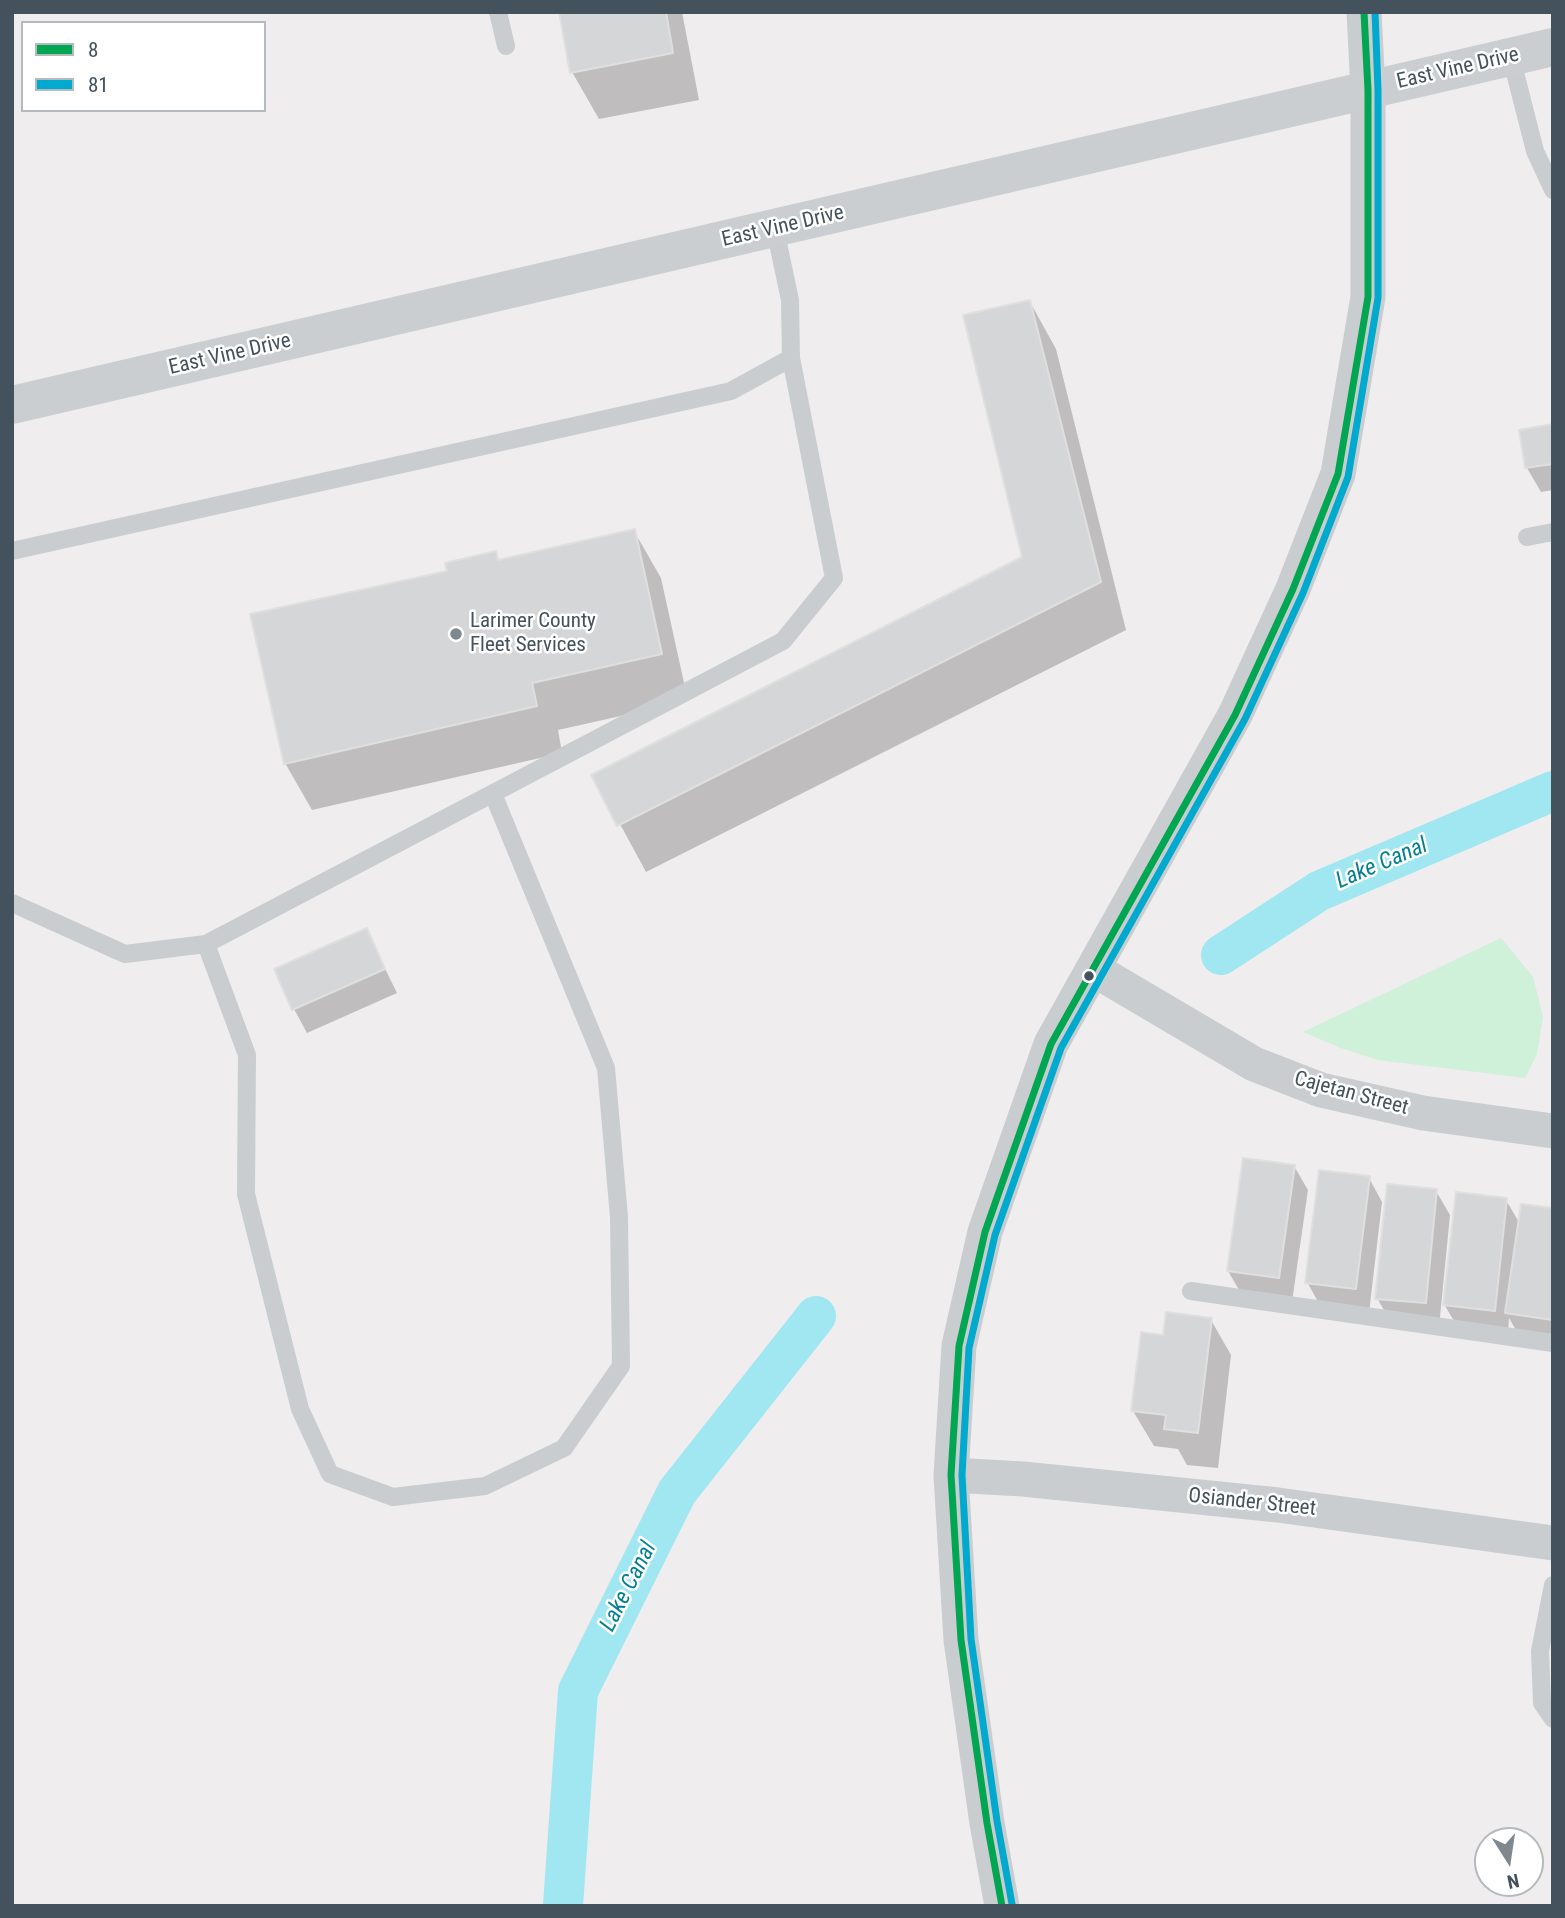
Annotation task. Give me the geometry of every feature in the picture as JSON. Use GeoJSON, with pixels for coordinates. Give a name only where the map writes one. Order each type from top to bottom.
{"type":"FeatureCollection","features":[{"type":"Feature","properties":{"kind":"main road","name":"East Vine Drive"},"geometry":{"type":"LineString","coordinates":[[12,405],[1553,47]]}},
{"type":"Feature","properties":{"kind":"street"},"geometry":{"type":"LineString","coordinates":[[1002,1906],[987,1823],[961,1640],[951,1475],[959,1346],[985,1233],[1051,1044],[1235,715],[1293,589],[1338,474],[1368,297],[1368,90],[1364,12]]}},
{"type":"Feature","properties":{"kind":"street","name":"Cajetan Street"},"geometry":{"type":"LineString","coordinates":[[1093,969],[1254,1064],[1321,1090],[1423,1113],[1553,1130]]}},
{"type":"Feature","properties":{"kind":"street","name":"Osiander Street"},"geometry":{"type":"LineString","coordinates":[[951,1475],[1023,1479],[1278,1505],[1553,1543]]}},
{"type":"Feature","properties":{"kind":"lane"},"geometry":{"type":"LineString","coordinates":[[498,12],[506,46]]}},
{"type":"Feature","properties":{"kind":"lane"},"geometry":{"type":"LineString","coordinates":[[1511,57],[1535,151],[1553,190]]}},
{"type":"Feature","properties":{"kind":"lane"},"geometry":{"type":"LineString","coordinates":[[12,903],[125,954],[206,944],[783,641],[834,578],[791,358],[790,300],[775,229]]}},
{"type":"Feature","properties":{"kind":"lane"},"geometry":{"type":"LineString","coordinates":[[12,551],[731,391],[791,358]]}},
{"type":"Feature","properties":{"kind":"lane"},"geometry":{"type":"LineString","coordinates":[[1527,537],[1553,531]]}},
{"type":"Feature","properties":{"kind":"lane"},"geometry":{"type":"LineString","coordinates":[[206,944],[247,1055],[246,1194],[300,1409],[330,1474],[393,1497],[485,1486],[564,1448],[621,1366],[619,1217],[606,1068],[493,794]]}},
{"type":"Feature","properties":{"kind":"lane"},"geometry":{"type":"LineString","coordinates":[[1191,1291],[1553,1343]]}},
{"type":"Feature","properties":{"kind":"lane"},"geometry":{"type":"LineString","coordinates":[[1553,1585],[1541,1651],[1542,1703],[1553,1719]]}},
{"type":"Feature","properties":{"kind":"green space"},"geometry":{"type":"Polygon","coordinates":[[[1501,938],[1533,977],[1543,1017],[1537,1054],[1525,1078],[1378,1060],[1303,1032],[1501,938]]]}},
{"type":"Feature","properties":{"kind":"building"},"geometry":{"type":"Polygon","coordinates":[[[559,12],[666,12],[673,53],[570,73],[559,12]]]}},
{"type":"Feature","properties":{"kind":"building"},"geometry":{"type":"Polygon","coordinates":[[[1030,300],[1101,582],[617,826],[591,775],[1022,557],[963,315],[1030,300]]]}},
{"type":"Feature","properties":{"kind":"building"},"geometry":{"type":"Polygon","coordinates":[[[1553,424],[1553,464],[1525,468],[1519,430],[1553,424]]]}},
{"type":"Feature","properties":{"kind":"building","name":"Larimer County Fleet Services"},"geometry":{"type":"Polygon","coordinates":[[[635,529],[662,654],[532,683],[537,706],[284,764],[250,614],[447,571],[445,563],[496,551],[498,560],[635,529]]]}},
{"type":"Feature","properties":{"kind":"building"},"geometry":{"type":"Polygon","coordinates":[[[367,928],[385,969],[292,1010],[274,969],[367,928]]]}},
{"type":"Feature","properties":{"kind":"building"},"geometry":{"type":"Polygon","coordinates":[[[1243,1158],[1295,1165],[1279,1278],[1227,1271],[1243,1158]]]}},
{"type":"Feature","properties":{"kind":"building"},"geometry":{"type":"Polygon","coordinates":[[[1319,1170],[1370,1176],[1356,1289],[1305,1283],[1319,1170]]]}},
{"type":"Feature","properties":{"kind":"building"},"geometry":{"type":"Polygon","coordinates":[[[1387,1184],[1437,1189],[1426,1303],[1375,1299],[1387,1184]]]}},
{"type":"Feature","properties":{"kind":"building"},"geometry":{"type":"Polygon","coordinates":[[[1456,1192],[1507,1198],[1495,1311],[1443,1305],[1456,1192]]]}},
{"type":"Feature","properties":{"kind":"building"},"geometry":{"type":"Polygon","coordinates":[[[1521,1204],[1553,1208],[1553,1320],[1505,1313],[1521,1204]]]}},
{"type":"Feature","properties":{"kind":"building"},"geometry":{"type":"Polygon","coordinates":[[[1166,1312],[1212,1318],[1198,1433],[1164,1429],[1166,1415],[1131,1411],[1141,1332],[1163,1335],[1166,1312]]]}},
{"type":"Feature","properties":{"kind":"waterway","name":"Lake Canal"},"geometry":{"type":"LineString","coordinates":[[1221,955],[1319,891],[1553,791]]}},
{"type":"Feature","properties":{"kind":"waterway","name":"Lake Canal"},"geometry":{"type":"LineString","coordinates":[[563,1906],[578,1691],[677,1492],[816,1316]]}},
{"type":"Feature","properties":{"kind":"transit line","name":"8"},"geometry":{"type":"LineString","coordinates":[[1002,1906],[987,1823],[961,1640],[951,1475],[959,1346],[985,1232],[1051,1044],[1235,715],[1293,589],[1338,474],[1368,297],[1368,90],[1364,12]]}},
{"type":"Feature","properties":{"kind":"transit line","name":"81"},"geometry":{"type":"LineString","coordinates":[[1012,1904],[997,1821],[971,1639],[962,1475],[969,1348],[995,1235],[1061,1048],[1245,719],[1303,593],[1348,477],[1378,298],[1378,90],[1375,12]]}},
{"type":"Feature","properties":{"kind":"place","name":"Larimer County Fleet Services"},"geometry":{"type":"Point","coordinates":[456,634]}}]}
